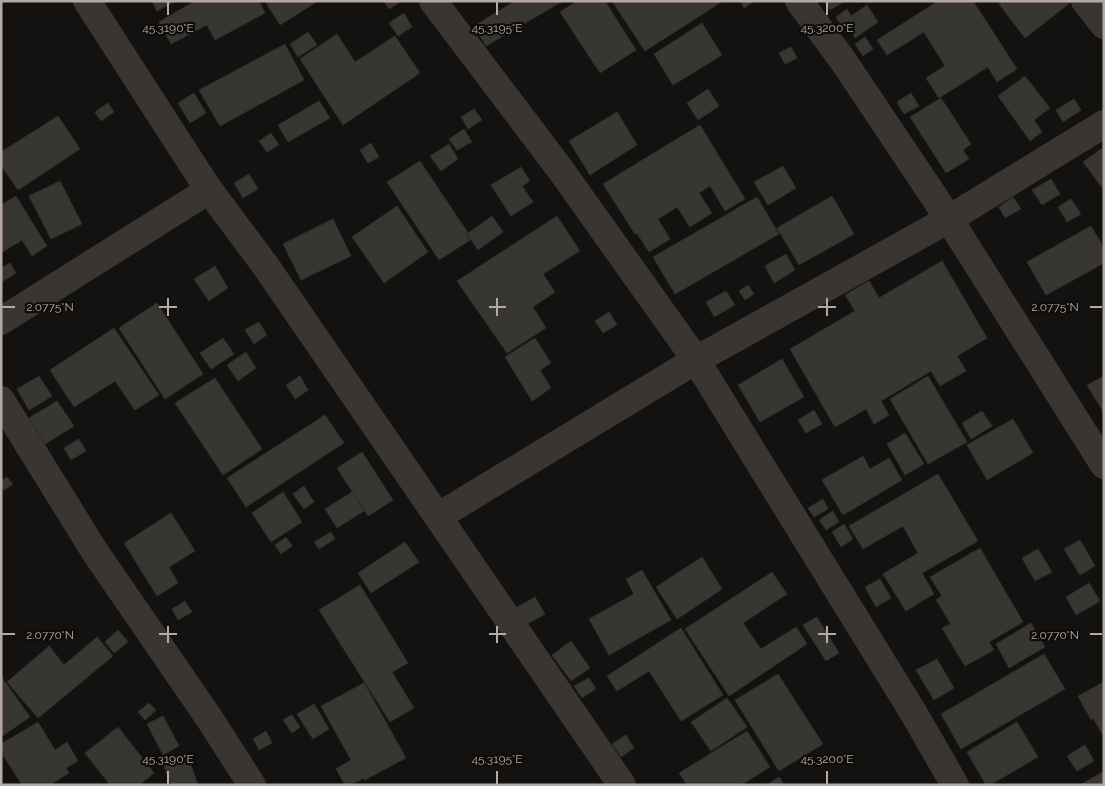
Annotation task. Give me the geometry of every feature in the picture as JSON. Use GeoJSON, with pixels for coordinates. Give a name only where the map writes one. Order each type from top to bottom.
{"type":"FeatureCollection","features":[{"type":"Feature","properties":{"kind":"street"},"geometry":{"type":"LineString","coordinates":[[87,1],[209,190],[265,265],[622,785]]}},
{"type":"Feature","properties":{"kind":"street"},"geometry":{"type":"LineString","coordinates":[[433,1],[560,169],[696,360],[955,785]]}},
{"type":"Feature","properties":{"kind":"street"},"geometry":{"type":"LineString","coordinates":[[799,1],[844,62],[950,219],[1104,465]]}},
{"type":"Feature","properties":{"kind":"street"},"geometry":{"type":"LineString","coordinates":[[1085,1],[1104,24]]}},
{"type":"Feature","properties":{"kind":"street"},"geometry":{"type":"LineString","coordinates":[[439,516],[696,360],[950,219],[1104,124]]}},
{"type":"Feature","properties":{"kind":"street"},"geometry":{"type":"LineString","coordinates":[[1,321],[209,190]]}},
{"type":"Feature","properties":{"kind":"street"},"geometry":{"type":"LineString","coordinates":[[1,400],[95,552],[209,718],[252,785]]}},
{"type":"Feature","properties":{"kind":"building"},"geometry":{"type":"Polygon","coordinates":[[[152,1],[176,1],[157,11],[152,1]]]}},
{"type":"Feature","properties":{"kind":"building"},"geometry":{"type":"Polygon","coordinates":[[[195,1],[259,1],[265,13],[215,40],[207,25],[171,44],[159,22],[195,1]]]}},
{"type":"Feature","properties":{"kind":"building"},"geometry":{"type":"Polygon","coordinates":[[[265,1],[318,1],[280,25],[265,1]]]}},
{"type":"Feature","properties":{"kind":"building"},"geometry":{"type":"Polygon","coordinates":[[[384,1],[400,1],[400,2],[389,9],[384,1]]]}},
{"type":"Feature","properties":{"kind":"building"},"geometry":{"type":"Polygon","coordinates":[[[515,1],[563,1],[486,46],[474,26],[515,1]]]}},
{"type":"Feature","properties":{"kind":"building"},"geometry":{"type":"Polygon","coordinates":[[[577,1],[605,1],[636,50],[600,73],[560,12],[577,1]]]}},
{"type":"Feature","properties":{"kind":"building"},"geometry":{"type":"Polygon","coordinates":[[[612,1],[723,1],[645,51],[612,1]]]}},
{"type":"Feature","properties":{"kind":"building"},"geometry":{"type":"Polygon","coordinates":[[[740,1],[753,1],[753,2],[744,8],[740,1]]]}},
{"type":"Feature","properties":{"kind":"building"},"geometry":{"type":"Polygon","coordinates":[[[824,1],[845,1],[830,10],[824,1]]]}},
{"type":"Feature","properties":{"kind":"building"},"geometry":{"type":"Polygon","coordinates":[[[938,1],[973,1],[1017,69],[997,82],[988,67],[939,98],[926,78],[945,66],[924,32],[887,55],[877,40],[938,1]]]}},
{"type":"Feature","properties":{"kind":"building"},"geometry":{"type":"Polygon","coordinates":[[[1003,1],[1071,2],[1025,38],[999,4],[1003,1]]]}},
{"type":"Feature","properties":{"kind":"building"},"geometry":{"type":"Polygon","coordinates":[[[867,5],[878,22],[855,38],[847,26],[843,28],[836,17],[847,9],[851,16],[867,5]]]}},
{"type":"Feature","properties":{"kind":"building"},"geometry":{"type":"Polygon","coordinates":[[[404,13],[412,27],[398,36],[389,23],[404,13]]]}},
{"type":"Feature","properties":{"kind":"building"},"geometry":{"type":"Polygon","coordinates":[[[702,23],[722,55],[673,85],[654,54],[702,23]]]}},
{"type":"Feature","properties":{"kind":"building"},"geometry":{"type":"Polygon","coordinates":[[[308,32],[317,45],[298,57],[290,44],[308,32]]]}},
{"type":"Feature","properties":{"kind":"building"},"geometry":{"type":"Polygon","coordinates":[[[337,34],[355,62],[395,36],[420,73],[343,125],[300,59],[337,34]]]}},
{"type":"Feature","properties":{"kind":"building"},"geometry":{"type":"Polygon","coordinates":[[[865,37],[873,49],[863,56],[855,44],[865,37]]]}},
{"type":"Feature","properties":{"kind":"building"},"geometry":{"type":"Polygon","coordinates":[[[285,44],[304,80],[220,126],[199,90],[285,44]]]}},
{"type":"Feature","properties":{"kind":"building"},"geometry":{"type":"Polygon","coordinates":[[[791,47],[797,58],[785,64],[779,53],[791,47]]]}},
{"type":"Feature","properties":{"kind":"building"},"geometry":{"type":"Polygon","coordinates":[[[1025,76],[1050,108],[1034,120],[1042,132],[1030,141],[998,96],[1025,76]]]}},
{"type":"Feature","properties":{"kind":"building"},"geometry":{"type":"Polygon","coordinates":[[[708,89],[719,106],[698,120],[687,103],[708,89]]]}},
{"type":"Feature","properties":{"kind":"building"},"geometry":{"type":"Polygon","coordinates":[[[194,93],[206,113],[190,123],[178,103],[194,93]]]}},
{"type":"Feature","properties":{"kind":"building"},"geometry":{"type":"Polygon","coordinates":[[[911,93],[919,106],[904,114],[897,102],[911,93]]]}},
{"type":"Feature","properties":{"kind":"building"},"geometry":{"type":"Polygon","coordinates":[[[941,98],[971,144],[963,150],[969,159],[946,173],[910,117],[941,98]]]}},
{"type":"Feature","properties":{"kind":"building"},"geometry":{"type":"Polygon","coordinates":[[[1074,99],[1081,110],[1063,122],[1056,110],[1074,99]]]}},
{"type":"Feature","properties":{"kind":"building"},"geometry":{"type":"Polygon","coordinates":[[[319,101],[330,118],[288,142],[278,125],[319,101]]]}},
{"type":"Feature","properties":{"kind":"building"},"geometry":{"type":"Polygon","coordinates":[[[108,103],[114,112],[101,121],[95,112],[108,103]]]}},
{"type":"Feature","properties":{"kind":"building"},"geometry":{"type":"Polygon","coordinates":[[[474,109],[482,120],[468,129],[461,117],[474,109]]]}},
{"type":"Feature","properties":{"kind":"building"},"geometry":{"type":"Polygon","coordinates":[[[617,112],[637,145],[590,175],[569,141],[617,112]]]}},
{"type":"Feature","properties":{"kind":"building"},"geometry":{"type":"Polygon","coordinates":[[[58,116],[80,149],[18,190],[1,165],[1,152],[58,116]]]}},
{"type":"Feature","properties":{"kind":"building"},"geometry":{"type":"Polygon","coordinates":[[[700,125],[745,199],[725,211],[710,186],[699,193],[712,213],[690,227],[677,207],[658,219],[670,239],[649,252],[637,233],[635,234],[603,184],[700,125]]]}},
{"type":"Feature","properties":{"kind":"building"},"geometry":{"type":"Polygon","coordinates":[[[464,129],[472,142],[457,150],[449,139],[464,129]]]}},
{"type":"Feature","properties":{"kind":"building"},"geometry":{"type":"Polygon","coordinates":[[[271,133],[279,145],[267,152],[259,141],[271,133]]]}},
{"type":"Feature","properties":{"kind":"building"},"geometry":{"type":"Polygon","coordinates":[[[371,143],[379,157],[368,163],[360,150],[371,143]]]}},
{"type":"Feature","properties":{"kind":"building"},"geometry":{"type":"Polygon","coordinates":[[[449,144],[458,159],[441,171],[430,156],[449,144]]]}},
{"type":"Feature","properties":{"kind":"building"},"geometry":{"type":"Polygon","coordinates":[[[1104,147],[1104,190],[1083,162],[1104,147]]]}},
{"type":"Feature","properties":{"kind":"building"},"geometry":{"type":"Polygon","coordinates":[[[420,161],[468,233],[466,234],[470,240],[439,260],[387,182],[420,161]]]}},
{"type":"Feature","properties":{"kind":"building"},"geometry":{"type":"Polygon","coordinates":[[[783,166],[796,188],[768,205],[754,182],[783,166]]]}},
{"type":"Feature","properties":{"kind":"building"},"geometry":{"type":"Polygon","coordinates":[[[521,167],[530,181],[522,186],[533,202],[511,216],[491,185],[521,167]]]}},
{"type":"Feature","properties":{"kind":"building"},"geometry":{"type":"Polygon","coordinates":[[[249,174],[258,189],[243,198],[234,183],[249,174]]]}},
{"type":"Feature","properties":{"kind":"building"},"geometry":{"type":"Polygon","coordinates":[[[1051,179],[1060,194],[1042,205],[1032,190],[1051,179]]]}},
{"type":"Feature","properties":{"kind":"building"},"geometry":{"type":"Polygon","coordinates":[[[60,181],[82,224],[51,239],[29,196],[60,181]]]}},
{"type":"Feature","properties":{"kind":"building"},"geometry":{"type":"Polygon","coordinates":[[[16,196],[47,246],[32,256],[22,240],[1,253],[1,205],[16,196]]]}},
{"type":"Feature","properties":{"kind":"building"},"geometry":{"type":"Polygon","coordinates":[[[832,196],[854,234],[799,265],[777,228],[832,196]]]}},
{"type":"Feature","properties":{"kind":"building"},"geometry":{"type":"Polygon","coordinates":[[[757,197],[779,234],[675,294],[653,257],[757,197]]]}},
{"type":"Feature","properties":{"kind":"building"},"geometry":{"type":"Polygon","coordinates":[[[1013,197],[1021,209],[1005,218],[999,207],[1013,197]]]}},
{"type":"Feature","properties":{"kind":"building"},"geometry":{"type":"Polygon","coordinates":[[[1071,199],[1081,214],[1067,222],[1058,207],[1071,199]]]}},
{"type":"Feature","properties":{"kind":"building"},"geometry":{"type":"Polygon","coordinates":[[[397,206],[428,252],[384,283],[352,237],[397,206]]]}},
{"type":"Feature","properties":{"kind":"building"},"geometry":{"type":"Polygon","coordinates":[[[492,216],[503,232],[478,250],[467,234],[492,216]]]}},
{"type":"Feature","properties":{"kind":"building"},"geometry":{"type":"Polygon","coordinates":[[[557,216],[580,251],[543,274],[555,292],[533,307],[546,328],[507,353],[457,281],[557,216]]]}},
{"type":"Feature","properties":{"kind":"building"},"geometry":{"type":"Polygon","coordinates":[[[333,219],[351,256],[301,280],[283,244],[333,219]]]}},
{"type":"Feature","properties":{"kind":"building"},"geometry":{"type":"Polygon","coordinates":[[[1091,226],[1104,248],[1104,263],[1046,295],[1027,262],[1091,226]]]}},
{"type":"Feature","properties":{"kind":"building"},"geometry":{"type":"Polygon","coordinates":[[[786,254],[795,270],[774,283],[765,266],[786,254]]]}},
{"type":"Feature","properties":{"kind":"building"},"geometry":{"type":"Polygon","coordinates":[[[942,261],[987,338],[957,356],[966,371],[940,386],[931,371],[881,401],[889,415],[874,424],[866,409],[835,427],[790,349],[855,311],[845,295],[869,281],[879,298],[942,261]]]}},
{"type":"Feature","properties":{"kind":"building"},"geometry":{"type":"Polygon","coordinates":[[[10,263],[16,273],[3,281],[1,278],[1,268],[10,263]]]}},
{"type":"Feature","properties":{"kind":"building"},"geometry":{"type":"Polygon","coordinates":[[[215,266],[228,288],[209,301],[194,279],[215,266]]]}},
{"type":"Feature","properties":{"kind":"building"},"geometry":{"type":"Polygon","coordinates":[[[748,285],[754,294],[745,300],[739,291],[748,285]]]}},
{"type":"Feature","properties":{"kind":"building"},"geometry":{"type":"Polygon","coordinates":[[[726,291],[735,305],[714,317],[706,302],[726,291]]]}},
{"type":"Feature","properties":{"kind":"building"},"geometry":{"type":"Polygon","coordinates":[[[157,303],[203,374],[165,399],[119,328],[157,303]]]}},
{"type":"Feature","properties":{"kind":"building"},"geometry":{"type":"Polygon","coordinates":[[[609,312],[617,325],[603,333],[595,321],[609,312]]]}},
{"type":"Feature","properties":{"kind":"building"},"geometry":{"type":"Polygon","coordinates":[[[259,322],[267,335],[254,344],[245,330],[259,322]]]}},
{"type":"Feature","properties":{"kind":"building"},"geometry":{"type":"Polygon","coordinates":[[[114,328],[159,395],[135,410],[115,381],[74,407],[50,370],[114,328]]]}},
{"type":"Feature","properties":{"kind":"building"},"geometry":{"type":"Polygon","coordinates":[[[223,338],[234,354],[211,369],[200,353],[223,338]]]}},
{"type":"Feature","properties":{"kind":"building"},"geometry":{"type":"Polygon","coordinates":[[[535,338],[551,363],[540,370],[551,388],[532,401],[505,357],[535,338]]]}},
{"type":"Feature","properties":{"kind":"building"},"geometry":{"type":"Polygon","coordinates":[[[246,352],[256,368],[238,381],[227,365],[246,352]]]}},
{"type":"Feature","properties":{"kind":"building"},"geometry":{"type":"Polygon","coordinates":[[[782,359],[804,397],[760,422],[738,385],[782,359]]]}},
{"type":"Feature","properties":{"kind":"building"},"geometry":{"type":"Polygon","coordinates":[[[39,376],[52,396],[29,410],[17,389],[39,376]]]}},
{"type":"Feature","properties":{"kind":"building"},"geometry":{"type":"Polygon","coordinates":[[[300,376],[308,390],[295,399],[286,385],[300,376]]]}},
{"type":"Feature","properties":{"kind":"building"},"geometry":{"type":"Polygon","coordinates":[[[928,376],[967,442],[928,464],[890,399],[928,376]]]}},
{"type":"Feature","properties":{"kind":"building"},"geometry":{"type":"Polygon","coordinates":[[[1104,376],[1104,413],[1087,385],[1104,376]]]}},
{"type":"Feature","properties":{"kind":"building"},"geometry":{"type":"Polygon","coordinates":[[[215,378],[262,449],[223,475],[175,403],[215,378]]]}},
{"type":"Feature","properties":{"kind":"building"},"geometry":{"type":"Polygon","coordinates":[[[57,401],[74,426],[45,444],[29,418],[57,401]]]}},
{"type":"Feature","properties":{"kind":"building"},"geometry":{"type":"Polygon","coordinates":[[[814,410],[822,424],[806,433],[798,420],[814,410]]]}},
{"type":"Feature","properties":{"kind":"building"},"geometry":{"type":"Polygon","coordinates":[[[982,411],[992,426],[971,439],[962,423],[982,411]]]}},
{"type":"Feature","properties":{"kind":"building"},"geometry":{"type":"Polygon","coordinates":[[[325,415],[344,443],[246,507],[227,478],[325,415]]]}},
{"type":"Feature","properties":{"kind":"building"},"geometry":{"type":"Polygon","coordinates":[[[1013,419],[1033,453],[987,480],[967,445],[1013,419]]]}},
{"type":"Feature","properties":{"kind":"building"},"geometry":{"type":"Polygon","coordinates":[[[905,433],[924,464],[905,475],[887,444],[905,433]]]}},
{"type":"Feature","properties":{"kind":"building"},"geometry":{"type":"Polygon","coordinates":[[[79,439],[86,451],[71,460],[64,448],[79,439]]]}},
{"type":"Feature","properties":{"kind":"building"},"geometry":{"type":"Polygon","coordinates":[[[362,452],[393,500],[368,516],[337,468],[362,452]]]}},
{"type":"Feature","properties":{"kind":"building"},"geometry":{"type":"Polygon","coordinates":[[[863,456],[870,469],[889,458],[902,480],[843,515],[822,480],[863,456]]]}},
{"type":"Feature","properties":{"kind":"building"},"geometry":{"type":"Polygon","coordinates":[[[938,474],[978,541],[922,573],[934,594],[906,611],[883,574],[918,553],[903,526],[863,549],[849,526],[938,474]]]}},
{"type":"Feature","properties":{"kind":"building"},"geometry":{"type":"Polygon","coordinates":[[[7,477],[13,484],[4,490],[1,486],[1,481],[7,477]]]}},
{"type":"Feature","properties":{"kind":"building"},"geometry":{"type":"Polygon","coordinates":[[[304,486],[314,502],[304,509],[293,494],[304,486]]]}},
{"type":"Feature","properties":{"kind":"building"},"geometry":{"type":"Polygon","coordinates":[[[283,492],[302,522],[271,542],[252,513],[283,492]]]}},
{"type":"Feature","properties":{"kind":"building"},"geometry":{"type":"Polygon","coordinates":[[[352,492],[364,511],[337,528],[325,509],[352,492]]]}},
{"type":"Feature","properties":{"kind":"building"},"geometry":{"type":"Polygon","coordinates":[[[823,499],[828,509],[814,517],[808,508],[823,499]]]}},
{"type":"Feature","properties":{"kind":"building"},"geometry":{"type":"Polygon","coordinates":[[[833,511],[839,522],[826,530],[819,520],[833,511]]]}},
{"type":"Feature","properties":{"kind":"building"},"geometry":{"type":"Polygon","coordinates":[[[171,513],[195,551],[169,567],[178,583],[157,596],[124,543],[171,513]]]}},
{"type":"Feature","properties":{"kind":"building"},"geometry":{"type":"Polygon","coordinates":[[[844,524],[853,539],[841,547],[832,532],[844,524]]]}},
{"type":"Feature","properties":{"kind":"building"},"geometry":{"type":"Polygon","coordinates":[[[331,532],[335,539],[319,549],[314,542],[331,532]]]}},
{"type":"Feature","properties":{"kind":"building"},"geometry":{"type":"Polygon","coordinates":[[[286,537],[292,546],[281,554],[275,545],[286,537]]]}},
{"type":"Feature","properties":{"kind":"building"},"geometry":{"type":"Polygon","coordinates":[[[1080,540],[1095,566],[1080,575],[1064,549],[1080,540]]]}},
{"type":"Feature","properties":{"kind":"building"},"geometry":{"type":"Polygon","coordinates":[[[405,542],[419,562],[371,593],[358,573],[405,542]]]}},
{"type":"Feature","properties":{"kind":"building"},"geometry":{"type":"Polygon","coordinates":[[[980,548],[1023,622],[989,642],[994,650],[965,666],[942,628],[951,624],[936,600],[942,596],[930,577],[980,548]]]}},
{"type":"Feature","properties":{"kind":"building"},"geometry":{"type":"Polygon","coordinates":[[[1038,549],[1052,572],[1035,581],[1022,558],[1038,549]]]}},
{"type":"Feature","properties":{"kind":"building"},"geometry":{"type":"Polygon","coordinates":[[[702,557],[722,589],[677,619],[656,587],[702,557]]]}},
{"type":"Feature","properties":{"kind":"building"},"geometry":{"type":"Polygon","coordinates":[[[642,570],[671,620],[609,655],[589,619],[634,594],[626,579],[642,570]]]}},
{"type":"Feature","properties":{"kind":"building"},"geometry":{"type":"Polygon","coordinates":[[[772,572],[787,594],[743,623],[761,649],[796,627],[807,644],[729,696],[685,629],[772,572]]]}},
{"type":"Feature","properties":{"kind":"building"},"geometry":{"type":"Polygon","coordinates":[[[880,579],[891,598],[876,607],[865,587],[880,579]]]}},
{"type":"Feature","properties":{"kind":"building"},"geometry":{"type":"Polygon","coordinates":[[[1089,583],[1100,601],[1076,615],[1066,597],[1089,583]]]}},
{"type":"Feature","properties":{"kind":"building"},"geometry":{"type":"Polygon","coordinates":[[[360,585],[408,663],[392,672],[414,708],[390,722],[319,610],[360,585]]]}},
{"type":"Feature","properties":{"kind":"building"},"geometry":{"type":"Polygon","coordinates":[[[535,597],[545,614],[524,626],[514,609],[535,597]]]}},
{"type":"Feature","properties":{"kind":"building"},"geometry":{"type":"Polygon","coordinates":[[[185,601],[192,612],[178,620],[172,609],[185,601]]]}},
{"type":"Feature","properties":{"kind":"building"},"geometry":{"type":"Polygon","coordinates":[[[817,617],[839,653],[826,661],[803,625],[817,617]]]}},
{"type":"Feature","properties":{"kind":"building"},"geometry":{"type":"Polygon","coordinates":[[[1031,623],[1045,647],[1009,668],[996,644],[1031,623]]]}},
{"type":"Feature","properties":{"kind":"building"},"geometry":{"type":"Polygon","coordinates":[[[681,628],[723,695],[681,721],[649,671],[617,691],[607,676],[681,628]]]}},
{"type":"Feature","properties":{"kind":"building"},"geometry":{"type":"Polygon","coordinates":[[[118,630],[128,642],[114,653],[105,642],[118,630]]]}},
{"type":"Feature","properties":{"kind":"building"},"geometry":{"type":"Polygon","coordinates":[[[97,637],[113,656],[38,718],[7,682],[49,646],[64,665],[97,637]]]}},
{"type":"Feature","properties":{"kind":"building"},"geometry":{"type":"Polygon","coordinates":[[[571,641],[590,668],[571,681],[552,655],[571,641]]]}},
{"type":"Feature","properties":{"kind":"building"},"geometry":{"type":"Polygon","coordinates":[[[1044,654],[1065,689],[961,749],[941,714],[1044,654]]]}},
{"type":"Feature","properties":{"kind":"building"},"geometry":{"type":"Polygon","coordinates":[[[937,659],[954,688],[934,700],[916,670],[937,659]]]}},
{"type":"Feature","properties":{"kind":"building"},"geometry":{"type":"Polygon","coordinates":[[[778,674],[823,744],[779,771],[735,700],[778,674]]]}},
{"type":"Feature","properties":{"kind":"building"},"geometry":{"type":"Polygon","coordinates":[[[1,676],[30,717],[1,737],[1,676]]]}},
{"type":"Feature","properties":{"kind":"building"},"geometry":{"type":"Polygon","coordinates":[[[589,678],[596,689],[582,698],[574,686],[589,678]]]}},
{"type":"Feature","properties":{"kind":"building"},"geometry":{"type":"Polygon","coordinates":[[[1104,682],[1104,737],[1093,718],[1091,720],[1078,696],[1104,682]]]}},
{"type":"Feature","properties":{"kind":"building"},"geometry":{"type":"Polygon","coordinates":[[[364,683],[406,758],[365,780],[364,778],[351,785],[345,785],[336,769],[351,760],[321,706],[364,683]]]}},
{"type":"Feature","properties":{"kind":"building"},"geometry":{"type":"Polygon","coordinates":[[[727,698],[747,727],[711,751],[691,722],[727,698]]]}},
{"type":"Feature","properties":{"kind":"building"},"geometry":{"type":"Polygon","coordinates":[[[149,703],[156,710],[145,720],[138,712],[149,703]]]}},
{"type":"Feature","properties":{"kind":"building"},"geometry":{"type":"Polygon","coordinates":[[[314,704],[329,729],[313,739],[297,714],[314,704]]]}},
{"type":"Feature","properties":{"kind":"building"},"geometry":{"type":"Polygon","coordinates":[[[292,715],[300,727],[292,733],[283,720],[292,715]]]}},
{"type":"Feature","properties":{"kind":"building"},"geometry":{"type":"Polygon","coordinates":[[[163,716],[179,746],[163,755],[147,724],[163,716]]]}},
{"type":"Feature","properties":{"kind":"building"},"geometry":{"type":"Polygon","coordinates":[[[38,722],[55,750],[67,742],[78,761],[66,768],[69,773],[50,785],[22,785],[1,752],[1,744],[38,722]]]}},
{"type":"Feature","properties":{"kind":"building"},"geometry":{"type":"Polygon","coordinates":[[[1017,722],[1038,757],[990,785],[986,785],[967,752],[1017,722]]]}},
{"type":"Feature","properties":{"kind":"building"},"geometry":{"type":"Polygon","coordinates":[[[118,727],[154,773],[139,785],[110,785],[85,753],[118,727]]]}},
{"type":"Feature","properties":{"kind":"building"},"geometry":{"type":"Polygon","coordinates":[[[266,731],[272,743],[259,750],[253,739],[266,731]]]}},
{"type":"Feature","properties":{"kind":"building"},"geometry":{"type":"Polygon","coordinates":[[[747,731],[770,767],[741,785],[687,785],[679,773],[747,731]]]}},
{"type":"Feature","properties":{"kind":"building"},"geometry":{"type":"Polygon","coordinates":[[[626,735],[634,748],[621,757],[612,744],[626,735]]]}},
{"type":"Feature","properties":{"kind":"building"},"geometry":{"type":"Polygon","coordinates":[[[1085,745],[1094,761],[1077,771],[1067,756],[1085,745]]]}},
{"type":"Feature","properties":{"kind":"building"},"geometry":{"type":"Polygon","coordinates":[[[187,754],[198,785],[171,785],[163,763],[187,754]]]}},
{"type":"Feature","properties":{"kind":"building"},"geometry":{"type":"Polygon","coordinates":[[[1104,771],[1104,785],[1080,785],[1104,771]]]}},
{"type":"Feature","properties":{"kind":"building"},"geometry":{"type":"Polygon","coordinates":[[[779,777],[784,785],[767,785],[779,777]]]}}]}
